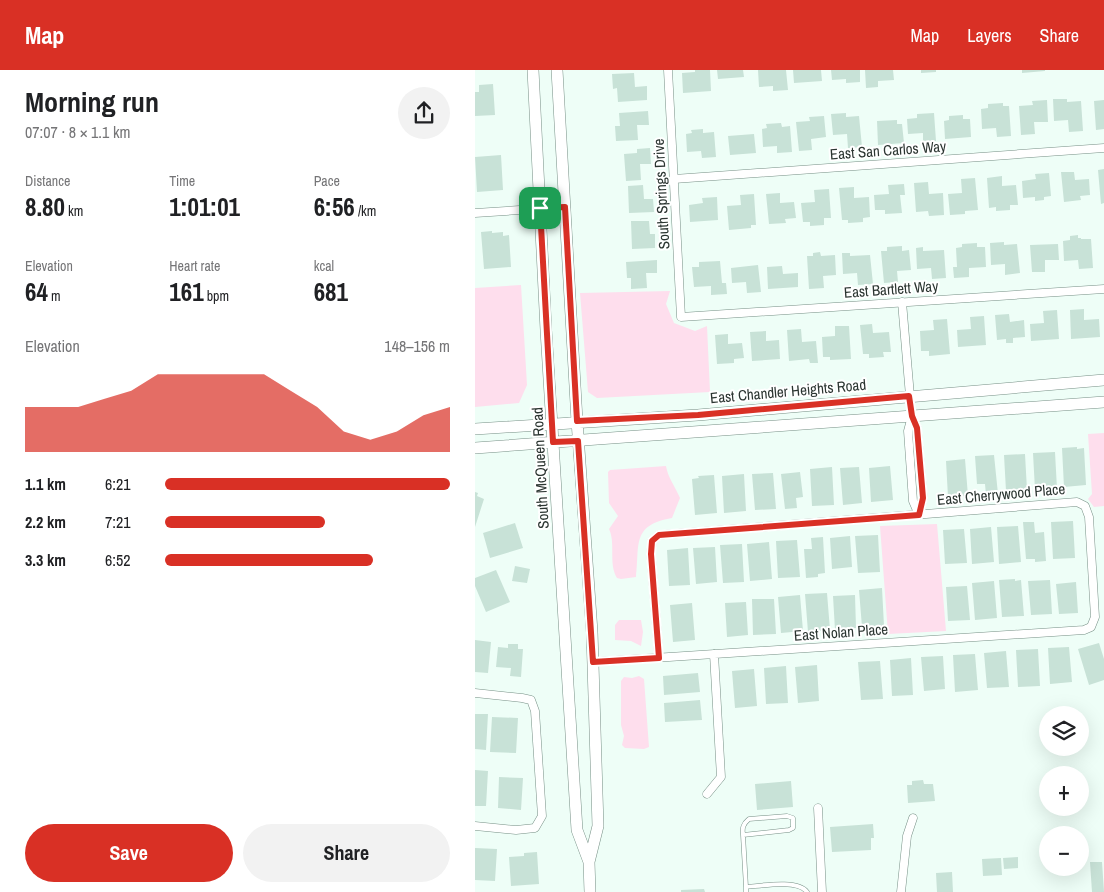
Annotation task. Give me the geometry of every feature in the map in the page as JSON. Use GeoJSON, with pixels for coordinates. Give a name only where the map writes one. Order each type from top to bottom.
{"type":"FeatureCollection","features":[{"type":"Feature","properties":{"kind":"main road","name":"South McQueen Road"},"geometry":{"type":"LineString","coordinates":[[533,70],[553,442],[577,830],[589,862]]}},
{"type":"Feature","properties":{"kind":"main road","name":"South McQueen Road"},"geometry":{"type":"LineString","coordinates":[[557,70],[578,441],[593,662],[598,826],[589,862],[590,892]]}},
{"type":"Feature","properties":{"kind":"main road","name":"East Chandler Heights Road"},"geometry":{"type":"LineString","coordinates":[[475,429],[577,421],[698,415],[1104,380]]}},
{"type":"Feature","properties":{"kind":"main road"},"geometry":{"type":"LineString","coordinates":[[909,396],[912,416]]}},
{"type":"Feature","properties":{"kind":"main road"},"geometry":{"type":"LineString","coordinates":[[475,448],[1104,402]]}},
{"type":"Feature","properties":{"kind":"street","name":"South Springs Drive"},"geometry":{"type":"LineString","coordinates":[[668,70],[681,317]]}},
{"type":"Feature","properties":{"kind":"street","name":"East San Carlos Way"},"geometry":{"type":"LineString","coordinates":[[674,179],[1104,148]]}},
{"type":"Feature","properties":{"kind":"street"},"geometry":{"type":"LineString","coordinates":[[475,213],[565,207]]}},
{"type":"Feature","properties":{"kind":"street","name":"East Bartlett Way"},"geometry":{"type":"LineString","coordinates":[[681,317],[1104,289]]}},
{"type":"Feature","properties":{"kind":"street"},"geometry":{"type":"LineString","coordinates":[[902,302],[909,396]]}},
{"type":"Feature","properties":{"kind":"street"},"geometry":{"type":"LineString","coordinates":[[912,416],[917,428],[923,498],[919,515]]}},
{"type":"Feature","properties":{"kind":"street"},"geometry":{"type":"LineString","coordinates":[[912,416],[908,431],[910,466],[913,501],[919,515]]}},
{"type":"Feature","properties":{"kind":"street"},"geometry":{"type":"LineString","coordinates":[[910,466],[920,466]]}},
{"type":"Feature","properties":{"kind":"street","name":"East Cherrywood Place"},"geometry":{"type":"LineString","coordinates":[[659,658],[651,554],[652,541],[659,535],[1077,502],[1085,506],[1089,517],[1095,617],[1091,627]]}},
{"type":"Feature","properties":{"kind":"street","name":"East Nolan Place"},"geometry":{"type":"LineString","coordinates":[[593,662],[1084,630],[1091,627]]}},
{"type":"Feature","properties":{"kind":"street"},"geometry":{"type":"LineString","coordinates":[[707,794],[721,777],[714,654]]}},
{"type":"Feature","properties":{"kind":"street"},"geometry":{"type":"LineString","coordinates":[[475,693],[531,700],[535,711],[542,816],[535,828],[516,830],[475,826]]}},
{"type":"Feature","properties":{"kind":"street"},"geometry":{"type":"LineString","coordinates":[[818,808],[822,892]]}},
{"type":"Feature","properties":{"kind":"street"},"geometry":{"type":"LineString","coordinates":[[901,892],[907,836],[913,818]]}},
{"type":"Feature","properties":{"kind":"lane"},"geometry":{"type":"LineString","coordinates":[[743,835],[789,830],[793,828],[793,818],[787,816],[749,819],[744,822],[743,835],[746,890],[792,884],[804,888],[807,892]]}},
{"type":"Feature","properties":{"kind":"shaded area"},"geometry":{"type":"Polygon","coordinates":[[[521,285],[527,385],[519,403],[475,407],[475,288],[521,285]]]}},
{"type":"Feature","properties":{"kind":"shaded area"},"geometry":{"type":"Polygon","coordinates":[[[670,291],[666,304],[674,323],[695,331],[707,326],[710,392],[597,398],[588,392],[580,293],[670,291]]]}},
{"type":"Feature","properties":{"kind":"shaded area"},"geometry":{"type":"Polygon","coordinates":[[[1104,433],[1104,506],[1094,507],[1088,499],[1092,494],[1088,434],[1104,433]]]}},
{"type":"Feature","properties":{"kind":"shaded area"},"geometry":{"type":"Polygon","coordinates":[[[666,466],[680,498],[672,518],[659,521],[644,531],[638,546],[636,577],[617,578],[613,566],[612,541],[609,529],[618,516],[609,503],[608,472],[610,470],[666,466]]]}},
{"type":"Feature","properties":{"kind":"shaded area"},"geometry":{"type":"Polygon","coordinates":[[[937,524],[946,631],[888,634],[880,526],[937,524]]]}},
{"type":"Feature","properties":{"kind":"shaded area"},"geometry":{"type":"Polygon","coordinates":[[[619,620],[641,620],[643,632],[641,646],[631,641],[615,640],[615,625],[619,620]]]}},
{"type":"Feature","properties":{"kind":"shaded area"},"geometry":{"type":"Polygon","coordinates":[[[639,676],[644,679],[649,747],[644,749],[625,748],[622,745],[624,736],[621,725],[621,681],[624,677],[632,678],[639,676]]]}},
{"type":"Feature","properties":{"kind":"building"},"geometry":{"type":"Polygon","coordinates":[[[695,70],[710,70],[711,91],[683,93],[682,73],[695,72],[695,70]]]}},
{"type":"Feature","properties":{"kind":"building"},"geometry":{"type":"Polygon","coordinates":[[[717,70],[743,70],[744,77],[718,79],[717,70]]]}},
{"type":"Feature","properties":{"kind":"building"},"geometry":{"type":"Polygon","coordinates":[[[758,70],[786,70],[788,90],[773,91],[773,86],[759,87],[758,70]]]}},
{"type":"Feature","properties":{"kind":"building"},"geometry":{"type":"Polygon","coordinates":[[[793,70],[821,70],[822,81],[794,83],[793,70]]]}},
{"type":"Feature","properties":{"kind":"building"},"geometry":{"type":"Polygon","coordinates":[[[831,70],[860,70],[860,82],[846,83],[846,79],[832,80],[831,70]]]}},
{"type":"Feature","properties":{"kind":"building"},"geometry":{"type":"Polygon","coordinates":[[[865,70],[893,70],[894,80],[878,81],[878,87],[866,88],[865,70]]]}},
{"type":"Feature","properties":{"kind":"building"},"geometry":{"type":"Polygon","coordinates":[[[921,70],[936,70],[936,72],[921,73],[921,70]]]}},
{"type":"Feature","properties":{"kind":"building"},"geometry":{"type":"Polygon","coordinates":[[[1022,70],[1045,70],[1045,71],[1022,73],[1022,70]]]}},
{"type":"Feature","properties":{"kind":"building"},"geometry":{"type":"Polygon","coordinates":[[[634,73],[635,87],[647,86],[647,100],[618,102],[617,88],[613,89],[612,74],[634,73]]]}},
{"type":"Feature","properties":{"kind":"building"},"geometry":{"type":"Polygon","coordinates":[[[493,84],[495,115],[475,116],[475,92],[479,92],[479,85],[493,84]]]}},
{"type":"Feature","properties":{"kind":"building"},"geometry":{"type":"Polygon","coordinates":[[[1053,99],[1067,99],[1067,102],[1081,101],[1083,131],[1069,132],[1068,120],[1054,121],[1053,99]]]}},
{"type":"Feature","properties":{"kind":"building"},"geometry":{"type":"Polygon","coordinates":[[[1047,100],[1048,122],[1034,122],[1035,134],[1021,135],[1019,106],[1033,105],[1032,101],[1047,100]]]}},
{"type":"Feature","properties":{"kind":"building"},"geometry":{"type":"Polygon","coordinates":[[[1104,100],[1104,129],[1096,130],[1094,101],[1104,100]]]}},
{"type":"Feature","properties":{"kind":"building"},"geometry":{"type":"Polygon","coordinates":[[[1003,103],[1003,106],[1009,106],[1011,136],[997,137],[996,128],[982,129],[981,109],[988,108],[988,104],[1003,103]]]}},
{"type":"Feature","properties":{"kind":"building"},"geometry":{"type":"Polygon","coordinates":[[[648,111],[649,125],[637,125],[638,140],[616,141],[615,126],[620,126],[619,113],[648,111]]]}},
{"type":"Feature","properties":{"kind":"building"},"geometry":{"type":"Polygon","coordinates":[[[846,113],[846,117],[859,116],[862,147],[848,148],[847,134],[833,135],[831,114],[846,113]]]}},
{"type":"Feature","properties":{"kind":"building"},"geometry":{"type":"Polygon","coordinates":[[[934,113],[936,141],[923,142],[923,133],[908,134],[907,119],[917,118],[917,114],[934,113]]]}},
{"type":"Feature","properties":{"kind":"building"},"geometry":{"type":"Polygon","coordinates":[[[963,115],[963,119],[970,119],[971,137],[945,139],[944,121],[949,120],[949,116],[963,115]]]}},
{"type":"Feature","properties":{"kind":"building"},"geometry":{"type":"Polygon","coordinates":[[[824,116],[826,137],[811,139],[812,150],[799,151],[796,122],[810,121],[809,117],[824,116]]]}},
{"type":"Feature","properties":{"kind":"building"},"geometry":{"type":"Polygon","coordinates":[[[897,120],[897,124],[902,124],[904,143],[878,145],[877,121],[897,120]]]}},
{"type":"Feature","properties":{"kind":"building"},"geometry":{"type":"Polygon","coordinates":[[[781,123],[782,127],[790,126],[792,152],[777,153],[777,146],[763,147],[762,129],[767,128],[766,124],[781,123]]]}},
{"type":"Feature","properties":{"kind":"building"},"geometry":{"type":"Polygon","coordinates":[[[703,129],[703,133],[714,132],[716,157],[702,158],[701,151],[687,152],[686,134],[692,133],[691,130],[703,129]]]}},
{"type":"Feature","properties":{"kind":"building"},"geometry":{"type":"Polygon","coordinates":[[[754,134],[756,153],[730,155],[728,136],[754,134]]]}},
{"type":"Feature","properties":{"kind":"building"},"geometry":{"type":"Polygon","coordinates":[[[650,148],[651,164],[640,164],[641,180],[626,181],[624,154],[637,153],[637,149],[650,148]]]}},
{"type":"Feature","properties":{"kind":"building"},"geometry":{"type":"Polygon","coordinates":[[[501,155],[503,190],[477,192],[475,157],[501,155]]]}},
{"type":"Feature","properties":{"kind":"building"},"geometry":{"type":"Polygon","coordinates":[[[1104,169],[1104,203],[1101,204],[1098,170],[1104,169]]]}},
{"type":"Feature","properties":{"kind":"building"},"geometry":{"type":"Polygon","coordinates":[[[1061,172],[1074,172],[1075,180],[1089,179],[1090,195],[1080,196],[1081,200],[1064,202],[1061,172]]]}},
{"type":"Feature","properties":{"kind":"building"},"geometry":{"type":"Polygon","coordinates":[[[1049,173],[1051,196],[1044,197],[1044,200],[1035,201],[1035,197],[1023,198],[1022,181],[1036,179],[1035,174],[1049,173]]]}},
{"type":"Feature","properties":{"kind":"building"},"geometry":{"type":"Polygon","coordinates":[[[1002,176],[1002,186],[1016,185],[1018,205],[1010,205],[1010,210],[996,211],[996,207],[989,208],[987,178],[1002,176]]]}},
{"type":"Feature","properties":{"kind":"building"},"geometry":{"type":"Polygon","coordinates":[[[975,178],[978,210],[965,211],[965,214],[950,215],[948,194],[962,193],[961,179],[975,178]]]}},
{"type":"Feature","properties":{"kind":"building"},"geometry":{"type":"Polygon","coordinates":[[[928,182],[929,194],[943,193],[944,215],[929,216],[928,211],[916,212],[914,183],[928,182]]]}},
{"type":"Feature","properties":{"kind":"building"},"geometry":{"type":"Polygon","coordinates":[[[904,184],[905,195],[900,195],[902,213],[885,214],[885,210],[875,210],[874,195],[889,194],[888,185],[904,184]]]}},
{"type":"Feature","properties":{"kind":"building"},"geometry":{"type":"Polygon","coordinates":[[[643,185],[644,199],[653,199],[654,212],[629,213],[628,186],[643,185]]]}},
{"type":"Feature","properties":{"kind":"building"},"geometry":{"type":"Polygon","coordinates":[[[854,187],[854,198],[869,197],[870,217],[863,218],[863,222],[848,223],[848,220],[842,220],[839,188],[854,187]]]}},
{"type":"Feature","properties":{"kind":"building"},"geometry":{"type":"Polygon","coordinates":[[[829,189],[831,218],[824,218],[824,225],[810,226],[810,222],[803,222],[801,203],[815,202],[814,190],[829,189]]]}},
{"type":"Feature","properties":{"kind":"building"},"geometry":{"type":"Polygon","coordinates":[[[780,193],[780,203],[794,202],[796,218],[785,219],[786,223],[769,224],[766,194],[780,193]]]}},
{"type":"Feature","properties":{"kind":"building"},"geometry":{"type":"Polygon","coordinates":[[[754,194],[756,225],[751,225],[751,228],[729,230],[727,206],[741,205],[740,195],[754,194]]]}},
{"type":"Feature","properties":{"kind":"building"},"geometry":{"type":"Polygon","coordinates":[[[717,197],[718,220],[690,222],[689,205],[703,203],[702,198],[717,197]]]}},
{"type":"Feature","properties":{"kind":"building"},"geometry":{"type":"Polygon","coordinates":[[[631,221],[649,221],[650,234],[655,234],[655,248],[632,249],[631,221]]]}},
{"type":"Feature","properties":{"kind":"building"},"geometry":{"type":"Polygon","coordinates":[[[492,231],[492,233],[503,232],[503,236],[509,235],[511,267],[484,269],[481,232],[492,231]]]}},
{"type":"Feature","properties":{"kind":"building"},"geometry":{"type":"Polygon","coordinates":[[[1078,235],[1078,238],[1081,239],[1091,239],[1093,268],[1079,269],[1078,260],[1064,261],[1063,241],[1070,240],[1070,236],[1078,235]]]}},
{"type":"Feature","properties":{"kind":"building"},"geometry":{"type":"Polygon","coordinates":[[[1004,242],[1004,245],[1017,244],[1020,273],[1005,275],[1005,264],[991,265],[990,243],[1004,242]]]}},
{"type":"Feature","properties":{"kind":"building"},"geometry":{"type":"Polygon","coordinates":[[[977,243],[977,247],[985,247],[986,267],[969,268],[969,277],[954,278],[953,267],[957,267],[956,248],[962,247],[962,244],[977,243]]]}},
{"type":"Feature","properties":{"kind":"building"},"geometry":{"type":"Polygon","coordinates":[[[1058,244],[1059,260],[1045,260],[1045,272],[1032,272],[1030,245],[1058,244]]]}},
{"type":"Feature","properties":{"kind":"building"},"geometry":{"type":"Polygon","coordinates":[[[902,246],[902,251],[909,250],[911,270],[897,271],[898,282],[884,283],[881,251],[887,251],[887,247],[902,246]]]}},
{"type":"Feature","properties":{"kind":"building"},"geometry":{"type":"Polygon","coordinates":[[[923,247],[923,251],[944,250],[946,278],[932,279],[931,268],[917,269],[916,248],[923,247]]]}},
{"type":"Feature","properties":{"kind":"building"},"geometry":{"type":"Polygon","coordinates":[[[820,252],[821,256],[835,255],[836,275],[823,276],[824,288],[809,289],[807,256],[813,256],[813,253],[820,252]]]}},
{"type":"Feature","properties":{"kind":"building"},"geometry":{"type":"Polygon","coordinates":[[[842,253],[850,253],[850,256],[870,255],[873,284],[858,285],[857,273],[843,274],[842,253]]]}},
{"type":"Feature","properties":{"kind":"building"},"geometry":{"type":"Polygon","coordinates":[[[657,260],[657,273],[646,273],[647,288],[631,289],[631,278],[627,278],[626,262],[657,260]]]}},
{"type":"Feature","properties":{"kind":"building"},"geometry":{"type":"Polygon","coordinates":[[[720,261],[722,283],[726,283],[727,294],[711,295],[711,286],[694,287],[692,267],[699,267],[699,262],[720,261]]]}},
{"type":"Feature","properties":{"kind":"building"},"geometry":{"type":"Polygon","coordinates":[[[758,265],[761,292],[747,293],[746,282],[732,283],[731,268],[758,265]]]}},
{"type":"Feature","properties":{"kind":"building"},"geometry":{"type":"Polygon","coordinates":[[[782,266],[783,274],[798,273],[798,287],[768,289],[767,267],[782,266]]]}},
{"type":"Feature","properties":{"kind":"building"},"geometry":{"type":"Polygon","coordinates":[[[1084,309],[1084,320],[1099,319],[1100,337],[1071,339],[1070,310],[1084,309]]]}},
{"type":"Feature","properties":{"kind":"building"},"geometry":{"type":"Polygon","coordinates":[[[1057,310],[1059,339],[1031,341],[1030,324],[1044,323],[1043,311],[1057,310]]]}},
{"type":"Feature","properties":{"kind":"building"},"geometry":{"type":"Polygon","coordinates":[[[1009,314],[1010,322],[1024,320],[1025,337],[1013,338],[1013,343],[1006,343],[1006,339],[997,340],[995,315],[1009,314]]]}},
{"type":"Feature","properties":{"kind":"building"},"geometry":{"type":"Polygon","coordinates":[[[984,316],[986,345],[958,347],[957,330],[971,329],[970,317],[984,316]]]}},
{"type":"Feature","properties":{"kind":"building"},"geometry":{"type":"Polygon","coordinates":[[[947,319],[950,354],[929,356],[929,351],[921,351],[920,331],[934,330],[933,320],[947,319]]]}},
{"type":"Feature","properties":{"kind":"building"},"geometry":{"type":"Polygon","coordinates":[[[872,324],[873,333],[889,332],[891,352],[883,352],[884,357],[869,358],[869,354],[863,354],[860,325],[872,324]]]}},
{"type":"Feature","properties":{"kind":"building"},"geometry":{"type":"Polygon","coordinates":[[[835,326],[849,326],[851,359],[830,360],[830,357],[823,357],[822,337],[835,336],[835,326]]]}},
{"type":"Feature","properties":{"kind":"building"},"geometry":{"type":"Polygon","coordinates":[[[801,329],[802,342],[816,341],[818,363],[810,363],[809,359],[789,361],[787,330],[801,329]]]}},
{"type":"Feature","properties":{"kind":"building"},"geometry":{"type":"Polygon","coordinates":[[[766,331],[766,341],[779,340],[780,359],[752,361],[750,332],[766,331]]]}},
{"type":"Feature","properties":{"kind":"building"},"geometry":{"type":"Polygon","coordinates":[[[728,334],[728,344],[742,343],[744,358],[734,359],[734,363],[717,364],[715,335],[728,334]]]}},
{"type":"Feature","properties":{"kind":"building"},"geometry":{"type":"Polygon","coordinates":[[[1077,447],[1077,449],[1084,448],[1086,485],[1064,487],[1062,448],[1077,447]]]}},
{"type":"Feature","properties":{"kind":"building"},"geometry":{"type":"Polygon","coordinates":[[[1055,452],[1057,489],[1035,490],[1033,453],[1055,452]]]}},
{"type":"Feature","properties":{"kind":"building"},"geometry":{"type":"Polygon","coordinates":[[[1025,454],[1027,490],[1006,491],[1004,455],[1025,454]]]}},
{"type":"Feature","properties":{"kind":"building"},"geometry":{"type":"Polygon","coordinates":[[[994,455],[998,494],[986,495],[985,484],[977,484],[975,456],[994,455]]]}},
{"type":"Feature","properties":{"kind":"building"},"geometry":{"type":"Polygon","coordinates":[[[965,459],[968,496],[948,497],[946,461],[965,459]]]}},
{"type":"Feature","properties":{"kind":"building"},"geometry":{"type":"Polygon","coordinates":[[[890,466],[893,500],[871,502],[869,468],[890,466]]]}},
{"type":"Feature","properties":{"kind":"building"},"geometry":{"type":"Polygon","coordinates":[[[832,467],[834,505],[812,506],[810,469],[832,467]]]}},
{"type":"Feature","properties":{"kind":"building"},"geometry":{"type":"Polygon","coordinates":[[[859,467],[862,503],[843,505],[840,468],[859,467]]]}},
{"type":"Feature","properties":{"kind":"building"},"geometry":{"type":"Polygon","coordinates":[[[800,472],[803,497],[796,498],[797,508],[785,509],[781,474],[800,472]]]}},
{"type":"Feature","properties":{"kind":"building"},"geometry":{"type":"Polygon","coordinates":[[[773,473],[776,509],[755,510],[752,474],[773,473]]]}},
{"type":"Feature","properties":{"kind":"building"},"geometry":{"type":"Polygon","coordinates":[[[744,474],[746,511],[724,513],[722,476],[744,474]]]}},
{"type":"Feature","properties":{"kind":"building"},"geometry":{"type":"Polygon","coordinates":[[[714,475],[717,513],[695,515],[692,479],[699,478],[698,476],[714,475]]]}},
{"type":"Feature","properties":{"kind":"building"},"geometry":{"type":"Polygon","coordinates":[[[475,492],[478,493],[477,496],[484,499],[475,527],[475,492]]]}},
{"type":"Feature","properties":{"kind":"building"},"geometry":{"type":"Polygon","coordinates":[[[1073,521],[1075,558],[1053,559],[1051,522],[1073,521]]]}},
{"type":"Feature","properties":{"kind":"building"},"geometry":{"type":"Polygon","coordinates":[[[1023,522],[1034,522],[1035,533],[1044,532],[1046,561],[1035,562],[1035,559],[1026,559],[1023,522]]]}},
{"type":"Feature","properties":{"kind":"building"},"geometry":{"type":"Polygon","coordinates":[[[515,523],[523,548],[490,558],[483,533],[515,523]]]}},
{"type":"Feature","properties":{"kind":"building"},"geometry":{"type":"Polygon","coordinates":[[[1018,526],[1021,562],[999,564],[997,527],[1018,526]]]}},
{"type":"Feature","properties":{"kind":"building"},"geometry":{"type":"Polygon","coordinates":[[[991,527],[994,562],[972,564],[970,529],[991,527]]]}},
{"type":"Feature","properties":{"kind":"building"},"geometry":{"type":"Polygon","coordinates":[[[964,529],[967,563],[945,564],[943,530],[964,529]]]}},
{"type":"Feature","properties":{"kind":"building"},"geometry":{"type":"Polygon","coordinates":[[[878,535],[880,572],[858,573],[855,536],[878,535]]]}},
{"type":"Feature","properties":{"kind":"building"},"geometry":{"type":"Polygon","coordinates":[[[850,536],[852,567],[832,569],[830,538],[850,536]]]}},
{"type":"Feature","properties":{"kind":"building"},"geometry":{"type":"Polygon","coordinates":[[[823,537],[825,573],[818,574],[818,577],[806,578],[804,549],[812,549],[811,538],[823,537]]]}},
{"type":"Feature","properties":{"kind":"building"},"geometry":{"type":"Polygon","coordinates":[[[797,540],[800,577],[778,578],[776,541],[797,540]]]}},
{"type":"Feature","properties":{"kind":"building"},"geometry":{"type":"Polygon","coordinates":[[[769,542],[772,579],[750,581],[747,544],[769,542]]]}},
{"type":"Feature","properties":{"kind":"building"},"geometry":{"type":"Polygon","coordinates":[[[742,544],[744,582],[723,583],[720,545],[742,544]]]}},
{"type":"Feature","properties":{"kind":"building"},"geometry":{"type":"Polygon","coordinates":[[[715,547],[717,582],[696,584],[693,548],[715,547]]]}},
{"type":"Feature","properties":{"kind":"building"},"geometry":{"type":"Polygon","coordinates":[[[688,548],[690,585],[669,586],[667,550],[688,548]]]}},
{"type":"Feature","properties":{"kind":"building"},"geometry":{"type":"Polygon","coordinates":[[[515,566],[530,569],[527,583],[512,581],[515,566]]]}},
{"type":"Feature","properties":{"kind":"building"},"geometry":{"type":"Polygon","coordinates":[[[496,570],[510,602],[486,612],[475,586],[475,578],[496,570]]]}},
{"type":"Feature","properties":{"kind":"building"},"geometry":{"type":"Polygon","coordinates":[[[1015,579],[1015,581],[1021,580],[1024,616],[1002,617],[999,580],[1015,579]]]}},
{"type":"Feature","properties":{"kind":"building"},"geometry":{"type":"Polygon","coordinates":[[[1050,580],[1052,614],[1031,615],[1028,581],[1050,580]]]}},
{"type":"Feature","properties":{"kind":"building"},"geometry":{"type":"Polygon","coordinates":[[[994,581],[997,618],[975,620],[972,583],[994,581]]]}},
{"type":"Feature","properties":{"kind":"building"},"geometry":{"type":"Polygon","coordinates":[[[1076,582],[1078,613],[1059,614],[1056,584],[1076,582]]]}},
{"type":"Feature","properties":{"kind":"building"},"geometry":{"type":"Polygon","coordinates":[[[967,586],[970,620],[948,621],[946,587],[967,586]]]}},
{"type":"Feature","properties":{"kind":"building"},"geometry":{"type":"Polygon","coordinates":[[[882,588],[884,626],[862,627],[859,590],[882,588]]]}},
{"type":"Feature","properties":{"kind":"building"},"geometry":{"type":"Polygon","coordinates":[[[827,593],[830,630],[808,632],[805,594],[827,593]]]}},
{"type":"Feature","properties":{"kind":"building"},"geometry":{"type":"Polygon","coordinates":[[[800,595],[803,631],[781,633],[778,597],[800,595]]]}},
{"type":"Feature","properties":{"kind":"building"},"geometry":{"type":"Polygon","coordinates":[[[855,595],[856,628],[835,630],[833,596],[855,595]]]}},
{"type":"Feature","properties":{"kind":"building"},"geometry":{"type":"Polygon","coordinates":[[[752,599],[774,599],[776,634],[753,635],[752,599]]]}},
{"type":"Feature","properties":{"kind":"building"},"geometry":{"type":"Polygon","coordinates":[[[746,602],[748,635],[727,637],[725,603],[746,602]]]}},
{"type":"Feature","properties":{"kind":"building"},"geometry":{"type":"Polygon","coordinates":[[[692,603],[695,640],[673,642],[670,605],[692,603]]]}},
{"type":"Feature","properties":{"kind":"building"},"geometry":{"type":"Polygon","coordinates":[[[475,640],[491,642],[488,673],[475,672],[475,640]]]}},
{"type":"Feature","properties":{"kind":"building"},"geometry":{"type":"Polygon","coordinates":[[[1099,643],[1104,659],[1104,680],[1089,685],[1078,649],[1099,643]]]}},
{"type":"Feature","properties":{"kind":"building"},"geometry":{"type":"Polygon","coordinates":[[[508,644],[518,644],[518,649],[523,649],[521,677],[510,676],[511,668],[496,667],[498,647],[508,648],[508,644]]]}},
{"type":"Feature","properties":{"kind":"building"},"geometry":{"type":"Polygon","coordinates":[[[1069,647],[1072,682],[1050,684],[1048,648],[1069,647]]]}},
{"type":"Feature","properties":{"kind":"building"},"geometry":{"type":"Polygon","coordinates":[[[1038,649],[1040,686],[1018,687],[1016,650],[1038,649]]]}},
{"type":"Feature","properties":{"kind":"building"},"geometry":{"type":"Polygon","coordinates":[[[1006,651],[1009,687],[987,688],[984,653],[1006,651]]]}},
{"type":"Feature","properties":{"kind":"building"},"geometry":{"type":"Polygon","coordinates":[[[975,654],[978,690],[955,692],[953,655],[975,654]]]}},
{"type":"Feature","properties":{"kind":"building"},"geometry":{"type":"Polygon","coordinates":[[[943,656],[945,689],[924,691],[921,657],[943,656]]]}},
{"type":"Feature","properties":{"kind":"building"},"geometry":{"type":"Polygon","coordinates":[[[911,658],[913,695],[892,696],[890,660],[911,658]]]}},
{"type":"Feature","properties":{"kind":"building"},"geometry":{"type":"Polygon","coordinates":[[[880,661],[883,699],[861,700],[858,662],[880,661]]]}},
{"type":"Feature","properties":{"kind":"building"},"geometry":{"type":"Polygon","coordinates":[[[817,665],[819,701],[798,703],[795,667],[817,665]]]}},
{"type":"Feature","properties":{"kind":"building"},"geometry":{"type":"Polygon","coordinates":[[[786,666],[788,703],[766,704],[764,668],[786,666]]]}},
{"type":"Feature","properties":{"kind":"building"},"geometry":{"type":"Polygon","coordinates":[[[754,669],[757,706],[735,708],[732,671],[754,669]]]}},
{"type":"Feature","properties":{"kind":"building"},"geometry":{"type":"Polygon","coordinates":[[[698,673],[700,692],[664,695],[663,676],[698,673]]]}},
{"type":"Feature","properties":{"kind":"building"},"geometry":{"type":"Polygon","coordinates":[[[700,700],[702,720],[665,722],[664,703],[700,700]]]}},
{"type":"Feature","properties":{"kind":"building"},"geometry":{"type":"Polygon","coordinates":[[[475,714],[488,714],[486,750],[475,749],[475,714]]]}},
{"type":"Feature","properties":{"kind":"building"},"geometry":{"type":"Polygon","coordinates":[[[492,717],[518,718],[516,753],[490,752],[492,717]]]}},
{"type":"Feature","properties":{"kind":"building"},"geometry":{"type":"Polygon","coordinates":[[[475,770],[488,771],[486,806],[475,806],[475,770]]]}},
{"type":"Feature","properties":{"kind":"building"},"geometry":{"type":"Polygon","coordinates":[[[499,777],[523,778],[521,810],[498,808],[499,777]]]}},
{"type":"Feature","properties":{"kind":"building"},"geometry":{"type":"Polygon","coordinates":[[[923,780],[924,784],[933,784],[935,801],[908,803],[907,785],[912,785],[912,781],[923,780]]]}},
{"type":"Feature","properties":{"kind":"building"},"geometry":{"type":"Polygon","coordinates":[[[791,781],[793,807],[757,810],[755,784],[791,781]]]}},
{"type":"Feature","properties":{"kind":"building"},"geometry":{"type":"Polygon","coordinates":[[[873,824],[874,838],[871,838],[871,850],[832,852],[830,827],[873,824]]]}},
{"type":"Feature","properties":{"kind":"building"},"geometry":{"type":"Polygon","coordinates":[[[475,848],[497,849],[495,881],[475,880],[475,848]]]}},
{"type":"Feature","properties":{"kind":"building"},"geometry":{"type":"Polygon","coordinates":[[[537,852],[539,884],[511,886],[509,857],[524,856],[524,853],[537,852]]]}},
{"type":"Feature","properties":{"kind":"building"},"geometry":{"type":"Polygon","coordinates":[[[1018,857],[1018,868],[1004,869],[1003,858],[1018,857]]]}},
{"type":"Feature","properties":{"kind":"building"},"geometry":{"type":"Polygon","coordinates":[[[1001,858],[1002,875],[983,876],[982,859],[1001,858]]]}},
{"type":"Feature","properties":{"kind":"building"},"geometry":{"type":"Polygon","coordinates":[[[1090,862],[1102,862],[1104,892],[1092,892],[1090,862]]]}},
{"type":"Feature","properties":{"kind":"building"},"geometry":{"type":"Polygon","coordinates":[[[952,872],[953,892],[937,892],[936,873],[952,872]]]}},
{"type":"Feature","properties":{"kind":"building"},"geometry":{"type":"Polygon","coordinates":[[[704,889],[705,892],[681,892],[681,890],[704,889]]]}},
{"type":"Feature","properties":{"kind":"route"},"geometry":{"type":"LineString","coordinates":[[565,207],[577,421],[698,415],[909,396],[912,416],[917,428],[923,498],[919,515],[659,535],[652,541],[651,554],[659,658],[593,662],[578,441],[553,442],[540,208],[565,207]]}}]}
